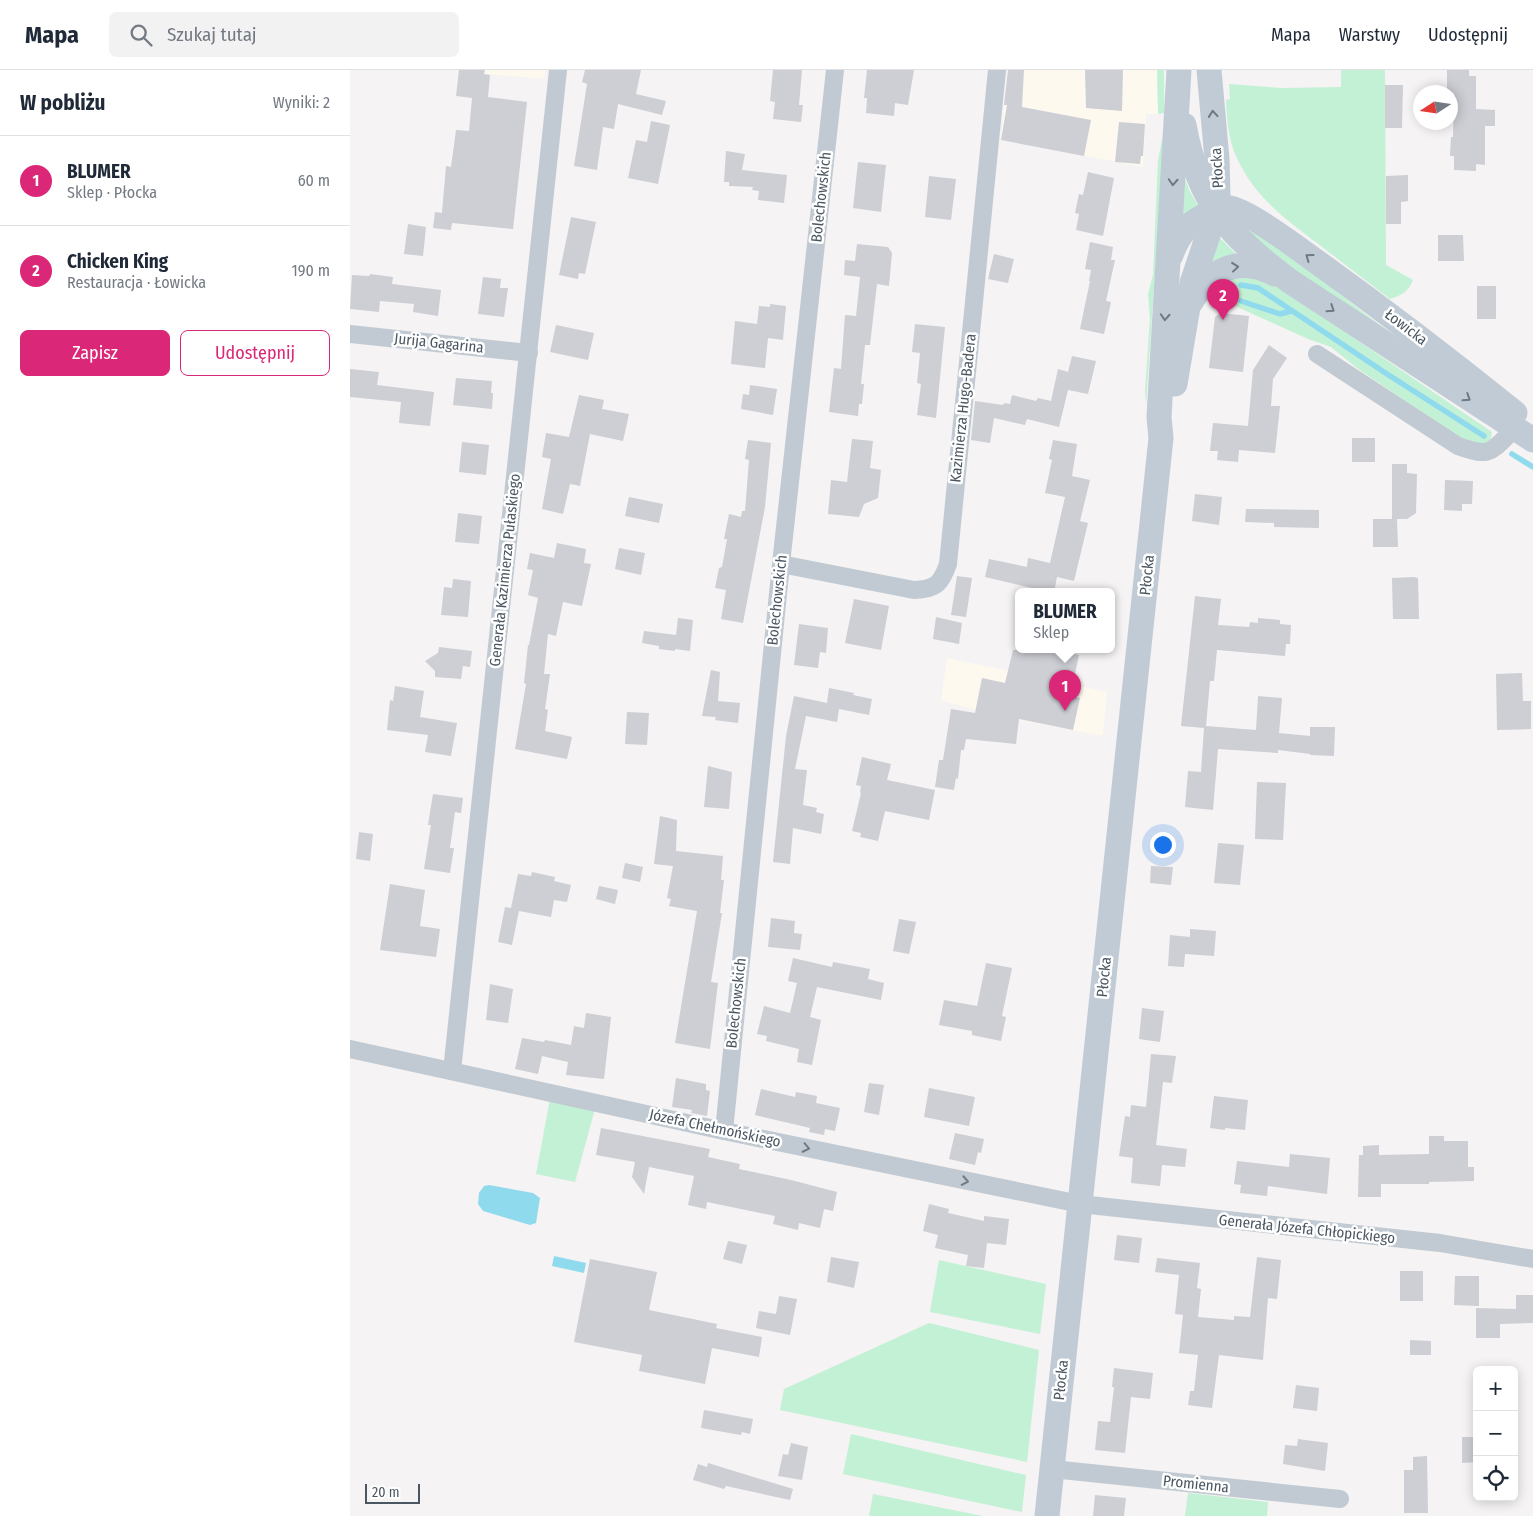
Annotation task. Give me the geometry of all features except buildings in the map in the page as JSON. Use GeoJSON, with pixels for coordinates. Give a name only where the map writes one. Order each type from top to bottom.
{"type":"FeatureCollection","features":[{"type":"Feature","properties":{"kind":"street","name":"Generała Kazimierza Pułaskiego"},"geometry":{"type":"LineString","coordinates":[[452,1070],[558,70]]}},
{"type":"Feature","properties":{"kind":"street","name":"Bolechowskich"},"geometry":{"type":"LineString","coordinates":[[724,1131],[781,564],[835,70]]}},
{"type":"Feature","properties":{"kind":"street","name":"Kazimierza Hugo-Badera"},"geometry":{"type":"LineString","coordinates":[[781,564],[914,590],[928,590],[936,586],[943,579],[948,564],[997,70]]}},
{"type":"Feature","properties":{"kind":"street","name":"Płocka"},"geometry":{"type":"LineString","coordinates":[[1161,438],[1171,407],[1192,283],[1216,211],[1218,197],[1217,159],[1209,70]]}},
{"type":"Feature","properties":{"kind":"street","name":"Płocka"},"geometry":{"type":"LineString","coordinates":[[1047,1516],[1161,438],[1159,417],[1179,75]]}},
{"type":"Feature","properties":{"kind":"street","name":"Łowicka"},"geometry":{"type":"LineString","coordinates":[[1179,75],[1183,117],[1190,151],[1198,177],[1216,211],[1252,251],[1291,282]]}},
{"type":"Feature","properties":{"kind":"street","name":"Łowicka"},"geometry":{"type":"LineString","coordinates":[[1217,159],[1223,179],[1230,190],[1275,232]]}},
{"type":"Feature","properties":{"kind":"street","name":"Łowicka"},"geometry":{"type":"LineString","coordinates":[[1168,268],[1174,248],[1183,231],[1194,220],[1216,211],[1232,208],[1240,211],[1275,232],[1413,332],[1527,432]]}},
{"type":"Feature","properties":{"kind":"street","name":"Łowicka"},"geometry":{"type":"LineString","coordinates":[[1188,308],[1213,274],[1239,266],[1271,272],[1291,282],[1527,432]]}},
{"type":"Feature","properties":{"kind":"street","name":"Jurija Gagarina"},"geometry":{"type":"LineString","coordinates":[[350,334],[529,353]]}},
{"type":"Feature","properties":{"kind":"street"},"geometry":{"type":"LineString","coordinates":[[1317,354],[1458,446],[1484,453],[1492,451],[1527,432]]}},
{"type":"Feature","properties":{"kind":"street","name":"Józefa Chełmońskiego"},"geometry":{"type":"LineString","coordinates":[[350,1049],[724,1131],[1080,1204]]}},
{"type":"Feature","properties":{"kind":"street","name":"Generała Józefa Chłopickiego"},"geometry":{"type":"LineString","coordinates":[[1080,1204],[1440,1243],[1533,1258]]}},
{"type":"Feature","properties":{"kind":"street","name":"Promienna"},"geometry":{"type":"LineString","coordinates":[[1052,1469],[1340,1499]]}},
{"type":"Feature","properties":{"kind":"shaded area"},"geometry":{"type":"Polygon","coordinates":[[[475,70],[545,70],[544,79],[475,73],[475,70]]]}},
{"type":"Feature","properties":{"kind":"shaded area"},"geometry":{"type":"Polygon","coordinates":[[[1008,70],[1157,70],[1158,114],[1146,114],[1143,167],[1001,140],[1008,70]]]}},
{"type":"Feature","properties":{"kind":"shaded area"},"geometry":{"type":"Polygon","coordinates":[[[947,658],[1107,692],[1103,736],[994,715],[941,700],[947,658]]]}},
{"type":"Feature","properties":{"kind":"green space"},"geometry":{"type":"Polygon","coordinates":[[[1157,70],[1164,70],[1164,113],[1158,114],[1157,70]]]}},
{"type":"Feature","properties":{"kind":"green space"},"geometry":{"type":"Polygon","coordinates":[[[1341,70],[1385,70],[1386,265],[1413,280],[1404,293],[1390,299],[1295,227],[1272,207],[1243,171],[1233,149],[1227,121],[1226,100],[1230,99],[1229,84],[1281,88],[1341,87],[1341,70]]]}},
{"type":"Feature","properties":{"kind":"green space"},"geometry":{"type":"Polygon","coordinates":[[[1164,137],[1146,405],[1145,391],[1150,318],[1148,294],[1153,275],[1158,161],[1164,137]]]}},
{"type":"Feature","properties":{"kind":"green space"},"geometry":{"type":"Polygon","coordinates":[[[1182,169],[1189,190],[1198,206],[1179,221],[1182,169]]]}},
{"type":"Feature","properties":{"kind":"green space"},"geometry":{"type":"Polygon","coordinates":[[[1244,229],[1255,233],[1307,269],[1406,345],[1344,309],[1244,229]]]}},
{"type":"Feature","properties":{"kind":"green space"},"geometry":{"type":"Polygon","coordinates":[[[1219,237],[1236,254],[1212,263],[1219,237]]]}},
{"type":"Feature","properties":{"kind":"green space"},"geometry":{"type":"Polygon","coordinates":[[[1264,277],[1492,432],[1490,444],[1475,448],[1358,369],[1331,347],[1308,339],[1209,294],[1222,279],[1264,277]]]}},
{"type":"Feature","properties":{"kind":"green space"},"geometry":{"type":"Polygon","coordinates":[[[550,1099],[595,1109],[575,1182],[536,1174],[550,1099]]]}},
{"type":"Feature","properties":{"kind":"green space"},"geometry":{"type":"Polygon","coordinates":[[[939,1260],[1046,1284],[1040,1334],[930,1312],[939,1260]]]}},
{"type":"Feature","properties":{"kind":"green space"},"geometry":{"type":"Polygon","coordinates":[[[929,1323],[1039,1350],[1027,1462],[780,1410],[784,1389],[929,1323]]]}},
{"type":"Feature","properties":{"kind":"green space"},"geometry":{"type":"Polygon","coordinates":[[[851,1434],[1026,1475],[1022,1512],[843,1474],[851,1434]]]}},
{"type":"Feature","properties":{"kind":"green space"},"geometry":{"type":"Polygon","coordinates":[[[1188,1493],[1268,1502],[1267,1516],[1185,1516],[1188,1493]]]}},
{"type":"Feature","properties":{"kind":"green space"},"geometry":{"type":"Polygon","coordinates":[[[873,1494],[983,1516],[869,1516],[873,1494]]]}},
{"type":"Feature","properties":{"kind":"water"},"geometry":{"type":"Polygon","coordinates":[[[489,1185],[533,1193],[540,1198],[536,1223],[530,1225],[483,1211],[478,1204],[479,1193],[484,1186],[489,1185]]]}},
{"type":"Feature","properties":{"kind":"water"},"geometry":{"type":"Polygon","coordinates":[[[554,1256],[586,1263],[584,1273],[552,1266],[554,1256]]]}},
{"type":"Feature","properties":{"kind":"waterway"},"geometry":{"type":"LineString","coordinates":[[1241,285],[1258,288],[1484,436]]}},
{"type":"Feature","properties":{"kind":"waterway"},"geometry":{"type":"LineString","coordinates":[[1241,301],[1280,314],[1291,311]]}},
{"type":"Feature","properties":{"kind":"waterway"},"geometry":{"type":"LineString","coordinates":[[1512,454],[1533,467]]}},
{"type":"Feature","properties":{"kind":"place","name":"Chicken King"},"geometry":{"type":"Point","coordinates":[1223,320]}},
{"type":"Feature","properties":{"kind":"place","name":"BLUMER"},"geometry":{"type":"Point","coordinates":[1065,711]}}]}
